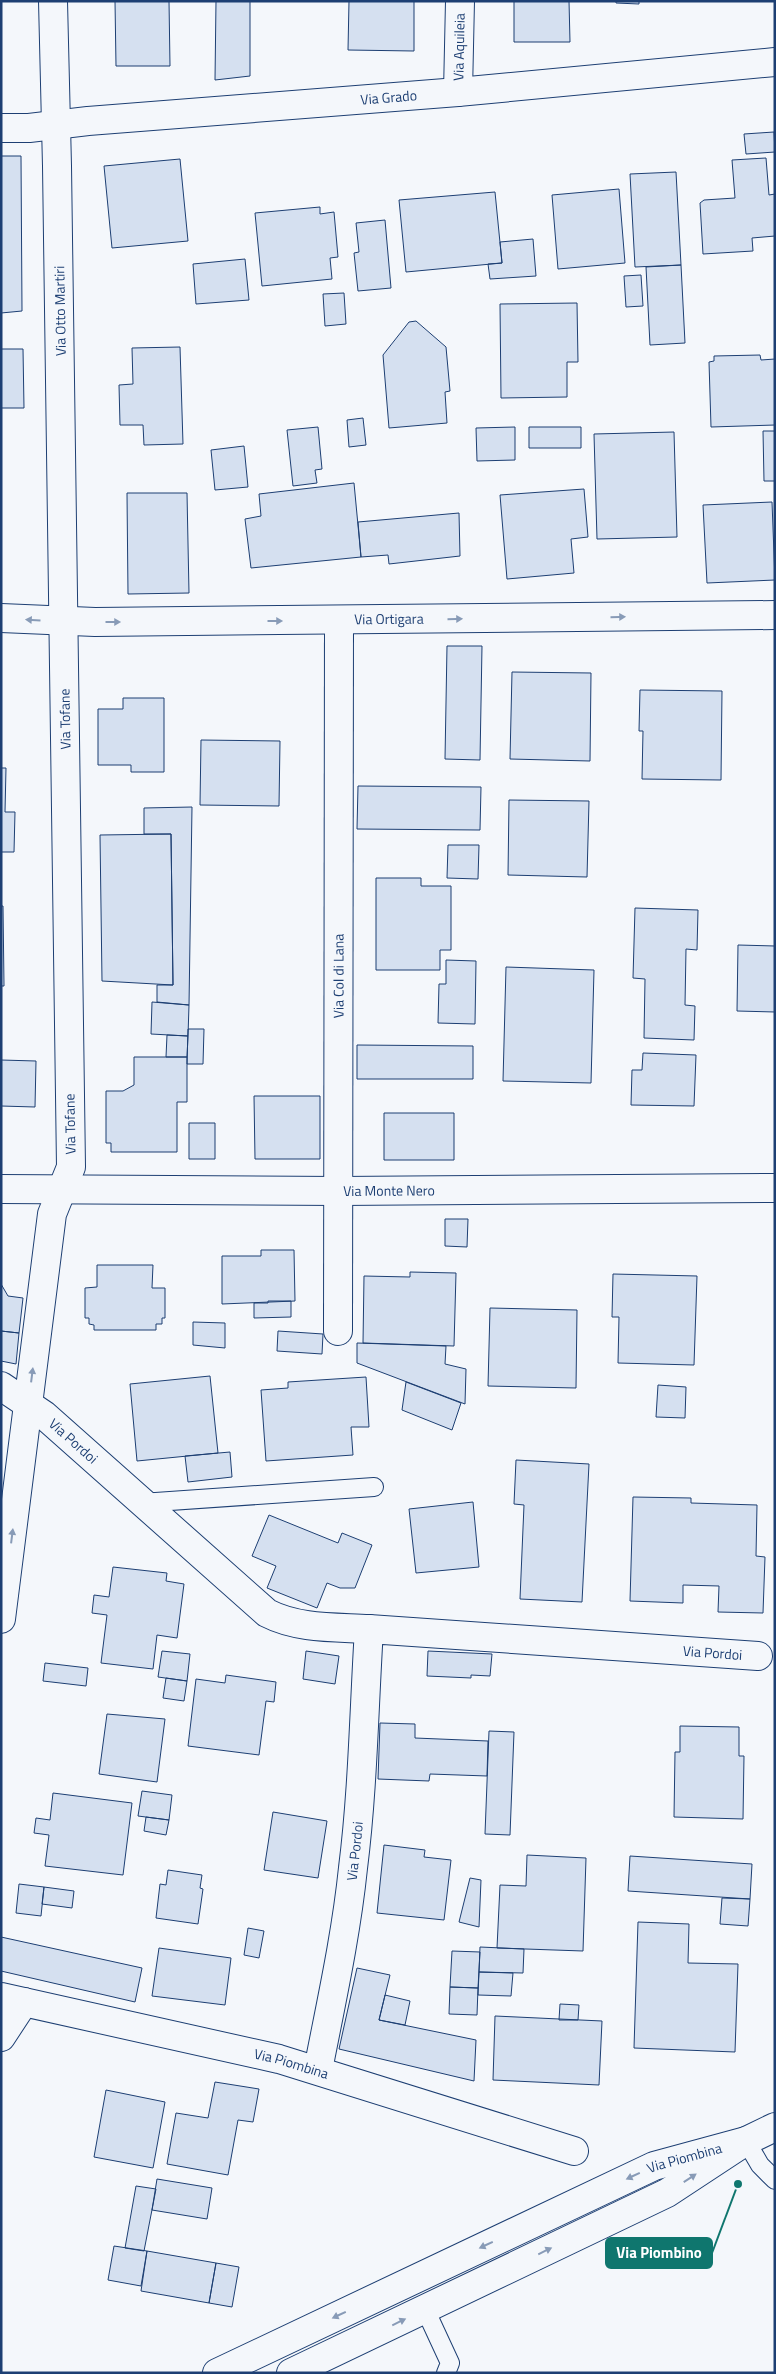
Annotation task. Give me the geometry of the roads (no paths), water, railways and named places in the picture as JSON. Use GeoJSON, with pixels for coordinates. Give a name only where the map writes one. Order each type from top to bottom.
{"type":"FeatureCollection","features":[{"type":"Feature","properties":{"kind":"street","name":"Via Otto Martiri"},"geometry":{"type":"LineString","coordinates":[[52,1],[56,125],[64,622]]}},
{"type":"Feature","properties":{"kind":"street","name":"Via Aquileia"},"geometry":{"type":"LineString","coordinates":[[458,92],[460,1]]}},
{"type":"Feature","properties":{"kind":"street","name":"Via Grado"},"geometry":{"type":"LineString","coordinates":[[1,128],[458,92],[775,62]]}},
{"type":"Feature","properties":{"kind":"street","name":"Via Ortigara"},"geometry":{"type":"LineString","coordinates":[[1,618],[64,622],[775,615]]}},
{"type":"Feature","properties":{"kind":"street","name":"Via Col di Lana"},"geometry":{"type":"LineString","coordinates":[[338,1331],[339,620]]}},
{"type":"Feature","properties":{"kind":"street","name":"Via Tofane"},"geometry":{"type":"LineString","coordinates":[[1,1619],[52,1214],[71,1167],[64,622]]}},
{"type":"Feature","properties":{"kind":"street","name":"Via Monte Nero"},"geometry":{"type":"LineString","coordinates":[[1,1189],[339,1191],[775,1188]]}},
{"type":"Feature","properties":{"kind":"street","name":"Via Pordoi"},"geometry":{"type":"LineString","coordinates":[[1,1386],[28,1403],[267,1613],[279,1619],[301,1624],[758,1656]]}},
{"type":"Feature","properties":{"kind":"street","name":"Via Pordoi"},"geometry":{"type":"LineString","coordinates":[[318,2070],[346,1923],[354,1868],[359,1815],[369,1629]]}},
{"type":"Feature","properties":{"kind":"street","name":"Via Piombina"},"geometry":{"type":"LineString","coordinates":[[13,1999],[248,2052],[318,2070],[574,2151]]}},
{"type":"Feature","properties":{"kind":"street"},"geometry":{"type":"LineString","coordinates":[[1,2037],[13,1999]]}},
{"type":"Feature","properties":{"kind":"street","name":"Via Piombina"},"geometry":{"type":"LineString","coordinates":[[292,2373],[667,2193],[746,2141],[775,2127]]}},
{"type":"Feature","properties":{"kind":"street","name":"Via Piombina"},"geometry":{"type":"LineString","coordinates":[[217,2373],[654,2166],[746,2141]]}},
{"type":"Feature","properties":{"kind":"lane"},"geometry":{"type":"LineString","coordinates":[[141,1503],[374,1487]]}},
{"type":"Feature","properties":{"kind":"lane"},"geometry":{"type":"LineString","coordinates":[[746,2141],[760,2165],[775,2180]]}},
{"type":"Feature","properties":{"kind":"lane"},"geometry":{"type":"LineString","coordinates":[[425,2309],[450,2363],[446,2373]]}},
{"type":"Feature","properties":{"kind":"place","name":"Via Piombino"},"geometry":{"type":"Point","coordinates":[738,2184]}}]}
